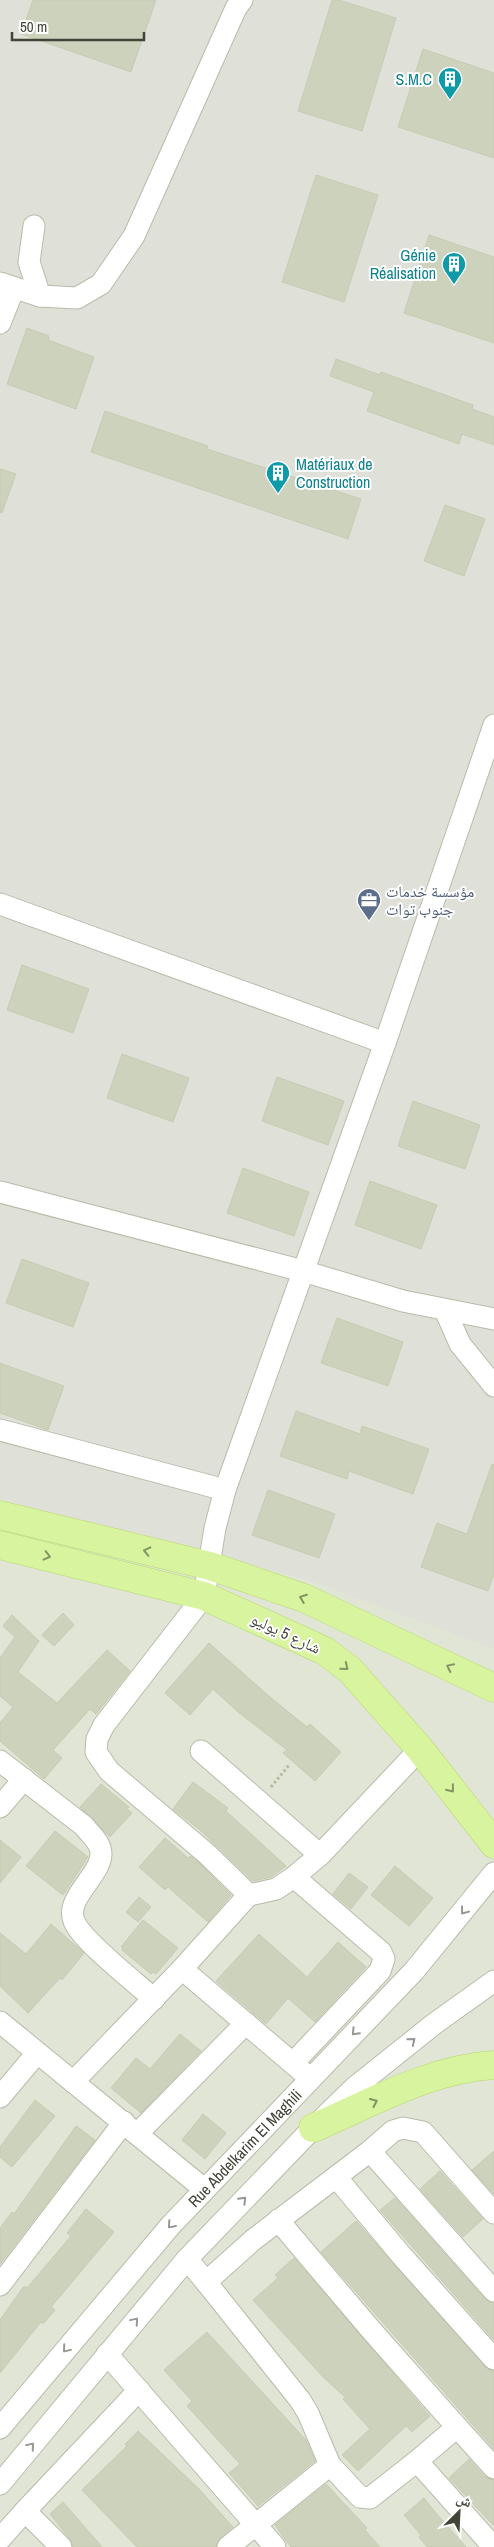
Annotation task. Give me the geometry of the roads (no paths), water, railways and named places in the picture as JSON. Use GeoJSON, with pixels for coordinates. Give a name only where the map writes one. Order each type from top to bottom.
{"type":"FeatureCollection","features":[{"type":"Feature","properties":{"kind":"main road"},"geometry":{"type":"LineString","coordinates":[[0,1515],[210,1566],[304,1598],[494,1688]]}},
{"type":"Feature","properties":{"kind":"main road","name":"شارع 5 يوليو"},"geometry":{"type":"LineString","coordinates":[[0,1545],[204,1596],[325,1651],[350,1670],[420,1749],[494,1844]]}},
{"type":"Feature","properties":{"kind":"main road"},"geometry":{"type":"LineString","coordinates":[[313,2128],[438,2074],[471,2066],[494,2065]]}},
{"type":"Feature","properties":{"kind":"street"},"geometry":{"type":"LineString","coordinates":[[0,323],[7,286],[40,296],[77,298],[101,284],[134,236],[236,8],[242,0]]}},
{"type":"Feature","properties":{"kind":"street"},"geometry":{"type":"LineString","coordinates":[[34,226],[29,262],[40,296]]}},
{"type":"Feature","properties":{"kind":"street"},"geometry":{"type":"LineString","coordinates":[[249,1895],[207,1854],[109,1771],[96,1752],[97,1739],[104,1725],[204,1596],[215,1528],[225,1490],[385,1043],[494,725]]}},
{"type":"Feature","properties":{"kind":"street"},"geometry":{"type":"LineString","coordinates":[[0,904],[385,1043]]}},
{"type":"Feature","properties":{"kind":"street"},"geometry":{"type":"LineString","coordinates":[[0,1192],[303,1271],[403,1301],[494,1319]]}},
{"type":"Feature","properties":{"kind":"street"},"geometry":{"type":"LineString","coordinates":[[445,1310],[460,1344],[494,1386]]}},
{"type":"Feature","properties":{"kind":"street"},"geometry":{"type":"LineString","coordinates":[[0,1430],[225,1490]]}},
{"type":"Feature","properties":{"kind":"street"},"geometry":{"type":"LineString","coordinates":[[74,2082],[154,1999],[249,1895],[276,1889],[294,1877],[320,1855],[420,1749]]}},
{"type":"Feature","properties":{"kind":"street"},"geometry":{"type":"LineString","coordinates":[[201,1751],[320,1855]]}},
{"type":"Feature","properties":{"kind":"street"},"geometry":{"type":"LineString","coordinates":[[0,1761],[84,1826],[100,1848],[101,1859],[75,1902],[72,1913],[74,1922],[94,1945],[154,1999]]}},
{"type":"Feature","properties":{"kind":"street"},"geometry":{"type":"LineString","coordinates":[[0,1807],[24,1778]]}},
{"type":"Feature","properties":{"kind":"street","name":"Rue Abdelkarim El Maghili"},"geometry":{"type":"LineString","coordinates":[[0,2428],[171,2225],[414,1971],[494,1873]]}},
{"type":"Feature","properties":{"kind":"street"},"geometry":{"type":"LineString","coordinates":[[293,2063],[380,1971],[384,1959],[382,1952],[294,1877]]}},
{"type":"Feature","properties":{"kind":"street"},"geometry":{"type":"LineString","coordinates":[[182,1969],[310,2078]]}},
{"type":"Feature","properties":{"kind":"street"},"geometry":{"type":"LineString","coordinates":[[0,2484],[187,2259],[313,2128],[354,2088],[434,2024],[494,1981]]}},
{"type":"Feature","properties":{"kind":"street"},"geometry":{"type":"LineString","coordinates":[[0,2022],[204,2189]]}},
{"type":"Feature","properties":{"kind":"street"},"geometry":{"type":"LineString","coordinates":[[0,2285],[130,2128],[246,2023]]}},
{"type":"Feature","properties":{"kind":"street"},"geometry":{"type":"LineString","coordinates":[[0,2097],[37,2052]]}},
{"type":"Feature","properties":{"kind":"street"},"geometry":{"type":"LineString","coordinates":[[206,2282],[253,2240],[370,2151],[393,2131],[412,2128],[423,2132],[494,2213]]}},
{"type":"Feature","properties":{"kind":"street"},"geometry":{"type":"LineString","coordinates":[[370,2151],[494,2291]]}},
{"type":"Feature","properties":{"kind":"street"},"geometry":{"type":"LineString","coordinates":[[336,2177],[402,2256],[494,2359]]}},
{"type":"Feature","properties":{"kind":"street"},"geometry":{"type":"LineString","coordinates":[[278,2220],[372,2331],[494,2468]]}},
{"type":"Feature","properties":{"kind":"street"},"geometry":{"type":"LineString","coordinates":[[187,2259],[300,2400],[308,2413],[330,2465],[360,2497],[370,2498],[457,2427]]}},
{"type":"Feature","properties":{"kind":"street"},"geometry":{"type":"LineString","coordinates":[[107,2354],[275,2547]]}},
{"type":"Feature","properties":{"kind":"street"},"geometry":{"type":"LineString","coordinates":[[0,2539],[139,2390]]}},
{"type":"Feature","properties":{"kind":"street"},"geometry":{"type":"LineString","coordinates":[[417,2461],[490,2543]]}},
{"type":"Feature","properties":{"kind":"street"},"geometry":{"type":"LineString","coordinates":[[228,2547],[330,2465]]}},
{"type":"Feature","properties":{"kind":"street"},"geometry":{"type":"LineString","coordinates":[[26,2511],[61,2547]]}},
{"type":"Feature","properties":{"kind":"place","name":"S.M.C"},"geometry":{"type":"Point","coordinates":[450,100]}},
{"type":"Feature","properties":{"kind":"place","name":"Génie Réalisation"},"geometry":{"type":"Point","coordinates":[454,285]}},
{"type":"Feature","properties":{"kind":"place","name":"Matériaux de Construction"},"geometry":{"type":"Point","coordinates":[278,494]}},
{"type":"Feature","properties":{"kind":"place","name":"مؤسسة خدمات جنوب توات"},"geometry":{"type":"Point","coordinates":[369,921]}}]}
